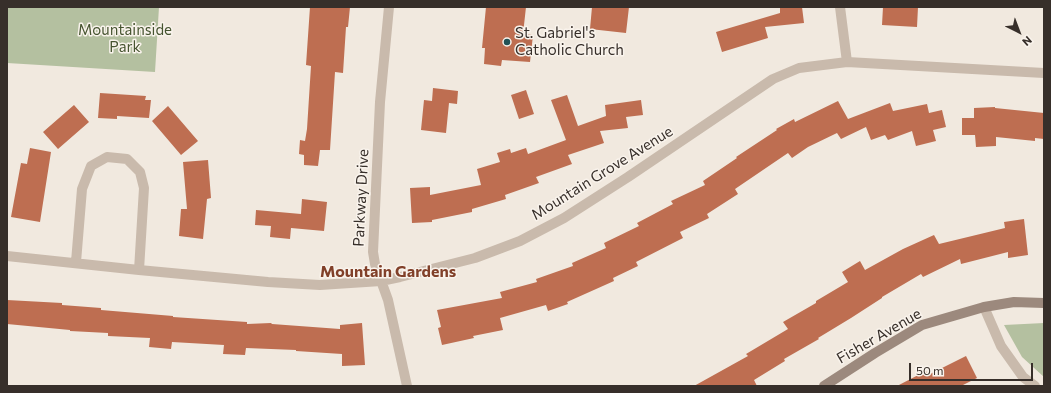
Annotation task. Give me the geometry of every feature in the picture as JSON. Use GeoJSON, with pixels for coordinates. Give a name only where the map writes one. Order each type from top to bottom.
{"type":"FeatureCollection","features":[{"type":"Feature","properties":{"kind":"street","name":"Parkway Drive"},"geometry":{"type":"LineString","coordinates":[[389,7],[380,102],[373,252],[375,264],[388,300],[407,386]]}},
{"type":"Feature","properties":{"kind":"street"},"geometry":{"type":"LineString","coordinates":[[840,7],[847,62]]}},
{"type":"Feature","properties":{"kind":"street","name":"Mountain Grove Avenue"},"geometry":{"type":"LineString","coordinates":[[7,256],[268,282],[320,285],[400,277],[475,258],[520,241],[564,218],[628,177],[773,79],[799,68],[847,62],[1044,73]]}},
{"type":"Feature","properties":{"kind":"street"},"geometry":{"type":"LineString","coordinates":[[76,262],[82,189],[92,166],[107,157],[127,159],[140,172],[144,188],[139,270]]}},
{"type":"Feature","properties":{"kind":"street","name":"Fisher Avenue"},"geometry":{"type":"LineString","coordinates":[[824,386],[922,325],[984,307],[1014,302],[1044,303]]}},
{"type":"Feature","properties":{"kind":"street"},"geometry":{"type":"LineString","coordinates":[[984,307],[1001,346],[1023,377],[1035,386]]}},
{"type":"Feature","properties":{"kind":"green space","name":"Mountainside Park"},"geometry":{"type":"Polygon","coordinates":[[[7,7],[159,7],[155,72],[7,63],[7,7]]]}},
{"type":"Feature","properties":{"kind":"green space"},"geometry":{"type":"Polygon","coordinates":[[[1044,323],[1044,377],[1022,357],[1004,325],[1044,323]]]}},
{"type":"Feature","properties":{"kind":"building"},"geometry":{"type":"Polygon","coordinates":[[[310,7],[350,7],[348,27],[346,27],[343,73],[335,72],[330,150],[320,150],[318,166],[304,165],[304,155],[299,154],[300,140],[305,141],[307,129],[311,66],[306,65],[310,7]]]}},
{"type":"Feature","properties":{"kind":"building","name":"St. Gabriel's Catholic Church"},"geometry":{"type":"Polygon","coordinates":[[[486,7],[526,7],[523,34],[533,35],[530,62],[502,60],[501,66],[484,64],[485,48],[482,48],[486,7]]]}},
{"type":"Feature","properties":{"kind":"building","name":"St. Gabriel's Catholic Church"},"geometry":{"type":"Polygon","coordinates":[[[592,7],[629,7],[626,33],[590,29],[592,7]]]}},
{"type":"Feature","properties":{"kind":"building"},"geometry":{"type":"Polygon","coordinates":[[[780,7],[802,7],[804,23],[765,27],[768,38],[722,52],[716,32],[780,13],[780,7]]]}},
{"type":"Feature","properties":{"kind":"building"},"geometry":{"type":"Polygon","coordinates":[[[883,7],[918,7],[917,27],[882,25],[883,7]]]}},
{"type":"Feature","properties":{"kind":"building"},"geometry":{"type":"Polygon","coordinates":[[[433,88],[458,91],[457,104],[449,103],[446,133],[421,130],[424,100],[432,101],[433,88]]]}},
{"type":"Feature","properties":{"kind":"building"},"geometry":{"type":"Polygon","coordinates":[[[526,90],[534,114],[519,119],[511,95],[526,90]]]}},
{"type":"Feature","properties":{"kind":"building"},"geometry":{"type":"Polygon","coordinates":[[[100,93],[146,96],[145,100],[151,100],[149,118],[117,116],[117,119],[98,118],[100,93]]]}},
{"type":"Feature","properties":{"kind":"building"},"geometry":{"type":"Polygon","coordinates":[[[567,95],[578,126],[606,116],[605,105],[641,100],[643,115],[626,117],[628,128],[600,131],[604,143],[568,155],[572,164],[536,177],[539,183],[505,195],[506,199],[472,209],[472,212],[432,220],[432,222],[412,223],[410,188],[430,187],[430,195],[481,185],[477,169],[500,162],[497,153],[510,149],[511,153],[526,148],[528,154],[566,140],[551,100],[567,95]]]}},
{"type":"Feature","properties":{"kind":"building"},"geometry":{"type":"Polygon","coordinates":[[[838,101],[848,119],[890,103],[893,111],[927,104],[929,113],[942,110],[946,127],[933,130],[936,141],[916,146],[912,131],[888,140],[885,135],[871,140],[866,127],[841,139],[837,133],[808,147],[792,158],[788,153],[735,189],[738,194],[707,214],[709,218],[680,232],[683,238],[636,262],[638,266],[613,278],[614,281],[567,302],[568,304],[548,311],[546,305],[500,318],[503,330],[473,336],[474,338],[442,345],[438,328],[441,327],[437,310],[502,298],[500,292],[537,282],[536,279],[573,266],[572,263],[606,248],[604,243],[639,226],[637,223],[673,204],[671,201],[705,185],[703,181],[777,130],[776,129],[794,119],[795,122],[838,101]]]}},
{"type":"Feature","properties":{"kind":"building"},"geometry":{"type":"Polygon","coordinates":[[[74,105],[89,122],[58,149],[43,132],[74,105]]]}},
{"type":"Feature","properties":{"kind":"building"},"geometry":{"type":"Polygon","coordinates":[[[168,106],[198,141],[181,155],[152,121],[168,106]]]}},
{"type":"Feature","properties":{"kind":"building"},"geometry":{"type":"Polygon","coordinates":[[[995,107],[1044,113],[1044,139],[1035,138],[1035,141],[996,137],[996,146],[976,147],[975,135],[962,135],[962,118],[974,118],[974,108],[995,107]]]}},
{"type":"Feature","properties":{"kind":"building"},"geometry":{"type":"Polygon","coordinates":[[[30,148],[51,152],[40,222],[11,217],[21,163],[27,164],[30,148]]]}},
{"type":"Feature","properties":{"kind":"building"},"geometry":{"type":"Polygon","coordinates":[[[208,160],[211,198],[207,199],[203,239],[179,236],[181,209],[187,209],[183,162],[208,160]]]}},
{"type":"Feature","properties":{"kind":"building"},"geometry":{"type":"Polygon","coordinates":[[[302,199],[327,202],[324,231],[291,228],[290,239],[270,237],[271,226],[255,225],[256,210],[301,214],[302,199]]]}},
{"type":"Feature","properties":{"kind":"building"},"geometry":{"type":"Polygon","coordinates":[[[1024,219],[1028,255],[1008,258],[1008,252],[961,264],[960,259],[923,277],[921,274],[882,297],[818,338],[819,339],[784,359],[785,361],[754,380],[757,386],[694,386],[748,356],[746,354],[788,329],[783,322],[848,282],[842,272],[860,261],[865,270],[903,249],[934,235],[939,244],[1005,228],[1004,222],[1024,219]]]}},
{"type":"Feature","properties":{"kind":"building"},"geometry":{"type":"Polygon","coordinates":[[[7,300],[62,303],[62,305],[101,308],[101,310],[247,322],[247,324],[271,323],[340,329],[340,325],[362,323],[365,365],[342,366],[342,354],[246,348],[245,355],[223,354],[224,345],[172,342],[171,349],[149,347],[150,338],[108,336],[108,333],[70,331],[7,324],[7,300]]]}},
{"type":"Feature","properties":{"kind":"building"},"geometry":{"type":"Polygon","coordinates":[[[966,356],[977,378],[961,386],[897,386],[926,371],[928,375],[966,356]]]}},
{"type":"Feature","properties":{"kind":"place","name":"St. Gabriel's Catholic Church"},"geometry":{"type":"Point","coordinates":[507,42]}},
{"type":"Feature","properties":{"kind":"district","name":"Mountain Gardens"},"geometry":{"type":"Point","coordinates":[388,272]}}]}
